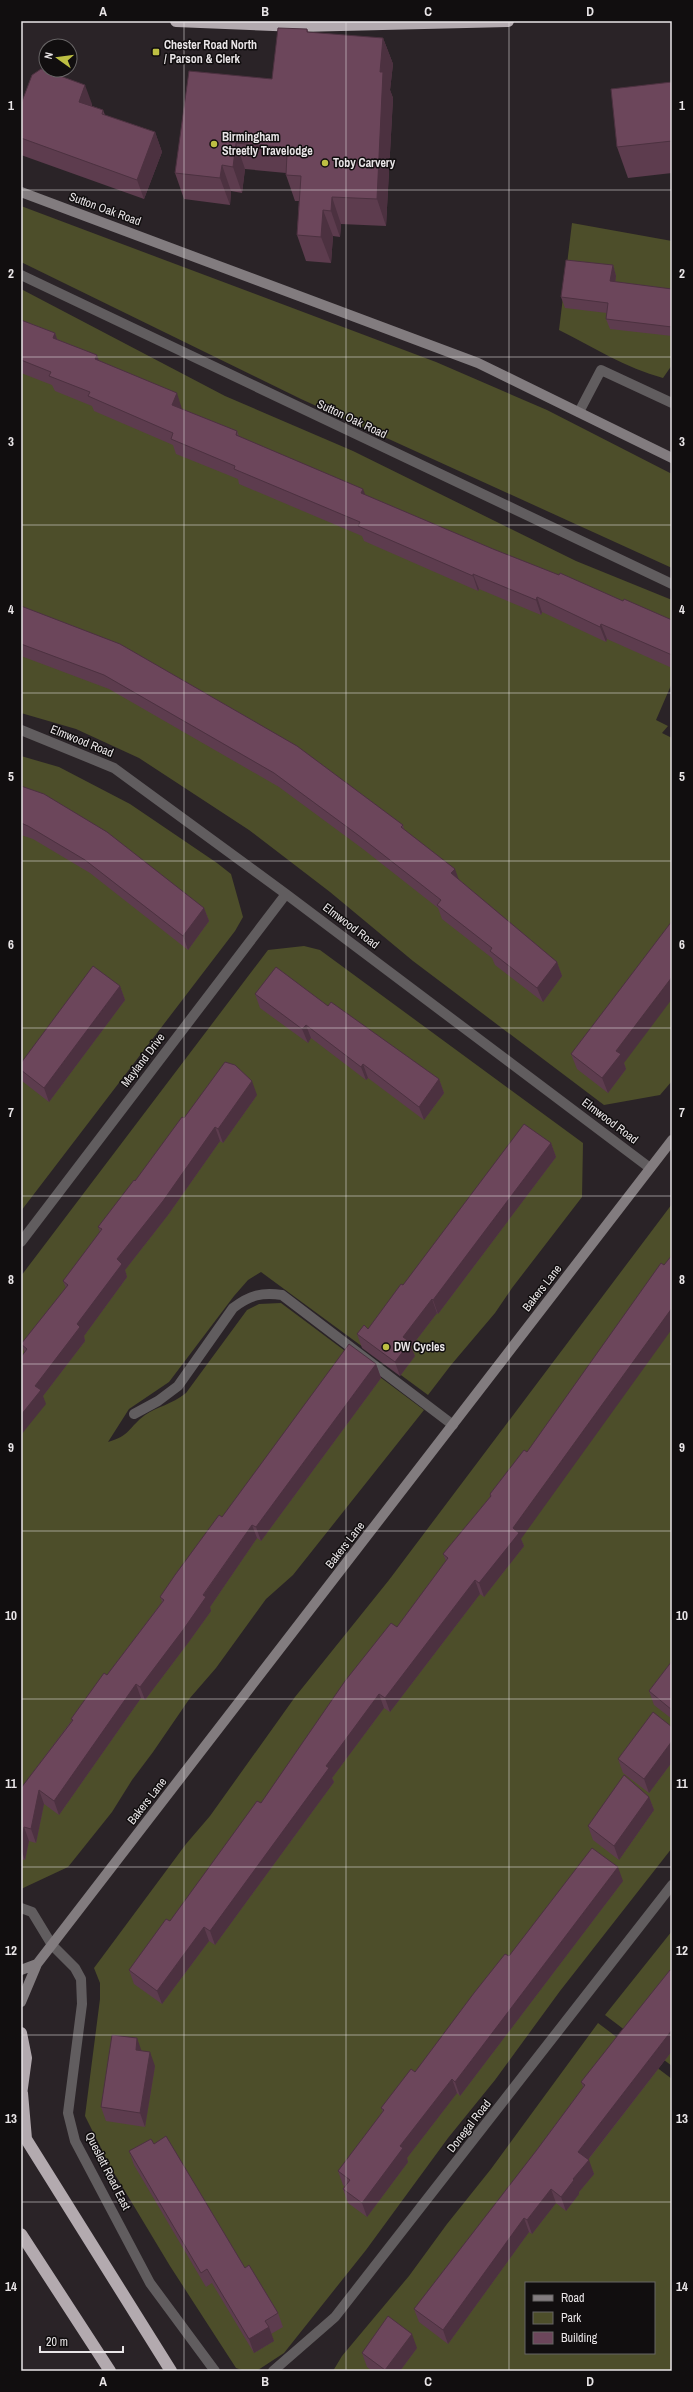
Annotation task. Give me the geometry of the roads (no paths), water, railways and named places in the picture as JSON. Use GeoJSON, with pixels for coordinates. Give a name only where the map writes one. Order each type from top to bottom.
{"type":"FeatureCollection","features":[{"type":"Feature","properties":{"kind":"highway"},"geometry":{"type":"LineString","coordinates":[[176,21],[299,26],[508,21]]}},
{"type":"Feature","properties":{"kind":"highway"},"geometry":{"type":"LineString","coordinates":[[21,2033],[26,2058],[22,2094],[26,2140],[170,2371]]}},
{"type":"Feature","properties":{"kind":"highway"},"geometry":{"type":"LineString","coordinates":[[21,2234],[110,2371]]}},
{"type":"Feature","properties":{"kind":"street","name":"Sutton Oak Road"},"geometry":{"type":"LineString","coordinates":[[21,192],[478,363],[672,458]]}},
{"type":"Feature","properties":{"kind":"street","name":"Sutton Oak Road"},"geometry":{"type":"LineString","coordinates":[[21,275],[672,584]]}},
{"type":"Feature","properties":{"kind":"street"},"geometry":{"type":"LineString","coordinates":[[579,412],[601,370],[672,404]]}},
{"type":"Feature","properties":{"kind":"street","name":"Elmwood Road"},"geometry":{"type":"LineString","coordinates":[[21,730],[114,768],[286,894],[650,1168]]}},
{"type":"Feature","properties":{"kind":"street","name":"Mayland Drive"},"geometry":{"type":"LineString","coordinates":[[21,1242],[286,894]]}},
{"type":"Feature","properties":{"kind":"street","name":"Bakers Lane"},"geometry":{"type":"LineString","coordinates":[[21,2002],[37,1964],[672,1140]]}},
{"type":"Feature","properties":{"kind":"street"},"geometry":{"type":"LineString","coordinates":[[134,1414],[158,1401],[178,1386],[234,1308],[245,1298],[264,1293],[282,1295],[453,1425]]}},
{"type":"Feature","properties":{"kind":"street","name":"Donegal Road"},"geometry":{"type":"LineString","coordinates":[[273,2371],[336,2317],[672,1885]]}},
{"type":"Feature","properties":{"kind":"street","name":"Queslett Road East"},"geometry":{"type":"LineString","coordinates":[[21,1908],[32,1912],[52,1945],[76,1968],[81,1980],[82,2004],[68,2113],[75,2141],[150,2283],[215,2371]]}},
{"type":"Feature","properties":{"kind":"street"},"geometry":{"type":"LineString","coordinates":[[21,1970],[37,1964]]}},
{"type":"Feature","properties":{"kind":"place","name":"Chester Road North / Parson & Clerk"},"geometry":{"type":"Point","coordinates":[156,52]}},
{"type":"Feature","properties":{"kind":"place","name":"Birmingham Streetly Travelodge"},"geometry":{"type":"Point","coordinates":[214,144]}},
{"type":"Feature","properties":{"kind":"place","name":"Toby Carvery"},"geometry":{"type":"Point","coordinates":[325,163]}},
{"type":"Feature","properties":{"kind":"place","name":"DW Cycles"},"geometry":{"type":"Point","coordinates":[386,1347]}}]}
